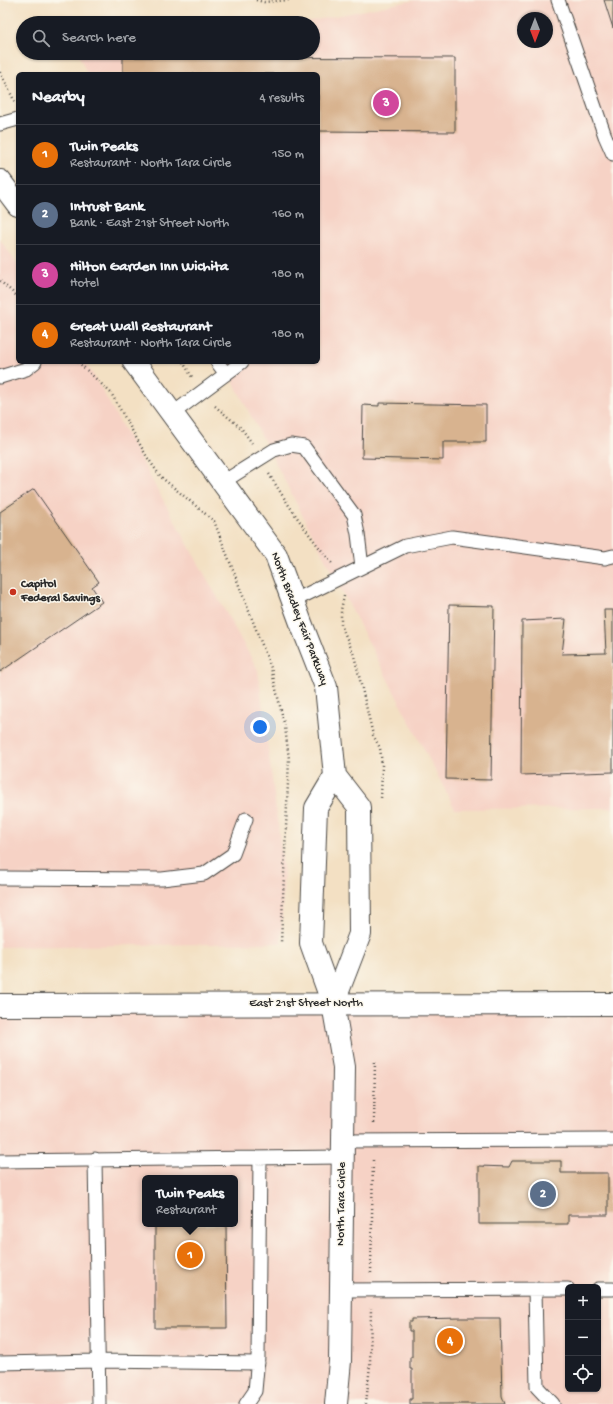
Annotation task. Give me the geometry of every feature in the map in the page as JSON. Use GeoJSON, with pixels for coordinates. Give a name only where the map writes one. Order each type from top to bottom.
{"type":"FeatureCollection","features":[{"type":"Feature","properties":{"kind":"street"},"geometry":{"type":"LineString","coordinates":[[0,181],[16,202]]}},
{"type":"Feature","properties":{"kind":"street","name":"North Bradley Fair Parkway"},"geometry":{"type":"LineString","coordinates":[[135,364],[276,555],[292,601],[326,687],[335,776]]}},
{"type":"Feature","properties":{"kind":"street"},"geometry":{"type":"LineString","coordinates":[[335,776],[359,807],[360,934],[333,1004],[311,943],[316,808],[335,776]]}},
{"type":"Feature","properties":{"kind":"street","name":"North Tara Circle"},"geometry":{"type":"LineString","coordinates":[[333,1004],[344,1067],[340,1361],[336,1404]]}},
{"type":"Feature","properties":{"kind":"street","name":"East 21st Street North"},"geometry":{"type":"LineString","coordinates":[[0,1005],[613,1004]]}},
{"type":"Feature","properties":{"kind":"lane"},"geometry":{"type":"LineString","coordinates":[[558,0],[605,136],[613,154]]}},
{"type":"Feature","properties":{"kind":"lane"},"geometry":{"type":"LineString","coordinates":[[0,124],[16,119]]}},
{"type":"Feature","properties":{"kind":"lane"},"geometry":{"type":"LineString","coordinates":[[0,377],[26,369],[32,364]]}},
{"type":"Feature","properties":{"kind":"lane"},"geometry":{"type":"LineString","coordinates":[[218,364],[226,374]]}},
{"type":"Feature","properties":{"kind":"lane"},"geometry":{"type":"LineString","coordinates":[[172,414],[239,364]]}},
{"type":"Feature","properties":{"kind":"lane"},"geometry":{"type":"LineString","coordinates":[[223,482],[274,450],[291,445],[304,447],[354,515],[362,567]]}},
{"type":"Feature","properties":{"kind":"lane"},"geometry":{"type":"LineString","coordinates":[[292,601],[405,546],[452,537],[605,558],[613,556]]}},
{"type":"Feature","properties":{"kind":"lane"},"geometry":{"type":"LineString","coordinates":[[0,878],[162,879],[204,874],[233,854],[246,819]]}},
{"type":"Feature","properties":{"kind":"lane"},"geometry":{"type":"LineString","coordinates":[[0,1161],[260,1158],[343,1149],[374,1141],[613,1140]]}},
{"type":"Feature","properties":{"kind":"lane"},"geometry":{"type":"LineString","coordinates":[[246,1404],[255,1391],[258,1363],[260,1158]]}},
{"type":"Feature","properties":{"kind":"lane"},"geometry":{"type":"LineString","coordinates":[[95,1159],[99,1404]]}},
{"type":"Feature","properties":{"kind":"lane"},"geometry":{"type":"LineString","coordinates":[[535,1289],[537,1388],[553,1404]]}},
{"type":"Feature","properties":{"kind":"lane"},"geometry":{"type":"LineString","coordinates":[[341,1290],[565,1289]]}},
{"type":"Feature","properties":{"kind":"lane"},"geometry":{"type":"LineString","coordinates":[[601,1289],[613,1289]]}},
{"type":"Feature","properties":{"kind":"lane"},"geometry":{"type":"LineString","coordinates":[[0,1363],[98,1361],[258,1363]]}},
{"type":"Feature","properties":{"kind":"path"},"geometry":{"type":"LineString","coordinates":[[256,0],[264,2],[288,0]]}},
{"type":"Feature","properties":{"kind":"path"},"geometry":{"type":"LineString","coordinates":[[0,72],[16,105]]}},
{"type":"Feature","properties":{"kind":"path"},"geometry":{"type":"LineString","coordinates":[[0,281],[16,295]]}},
{"type":"Feature","properties":{"kind":"path"},"geometry":{"type":"LineString","coordinates":[[80,364],[111,393],[147,457],[161,477],[214,521],[271,668],[285,727],[289,758],[281,943]]}},
{"type":"Feature","properties":{"kind":"path"},"geometry":{"type":"LineString","coordinates":[[366,1404],[370,1365],[375,1059]]}},
{"type":"Feature","properties":{"kind":"shaded area"},"geometry":{"type":"Polygon","coordinates":[[[415,0],[613,0],[613,808],[455,809],[224,364],[320,364],[320,72],[86,72],[81,60],[320,60],[320,19],[415,0]]]}},
{"type":"Feature","properties":{"kind":"shaded area"},"geometry":{"type":"Polygon","coordinates":[[[0,239],[16,262],[16,364],[86,364],[258,670],[284,872],[281,943],[0,947],[0,239]]]}},
{"type":"Feature","properties":{"kind":"shaded area"},"geometry":{"type":"Polygon","coordinates":[[[0,1006],[613,1006],[613,1404],[0,1404],[0,1006]]]}},
{"type":"Feature","properties":{"kind":"building"},"geometry":{"type":"Polygon","coordinates":[[[604,0],[613,0],[613,28],[604,0]]]}},
{"type":"Feature","properties":{"kind":"building"},"geometry":{"type":"Polygon","coordinates":[[[320,58],[455,58],[455,132],[320,131],[320,72],[123,72],[123,60],[320,60],[320,58]]]}},
{"type":"Feature","properties":{"kind":"building"},"geometry":{"type":"Polygon","coordinates":[[[379,403],[486,405],[486,442],[443,442],[443,460],[362,458],[363,405],[379,406],[379,403]]]}},
{"type":"Feature","properties":{"kind":"building"},"geometry":{"type":"Polygon","coordinates":[[[34,489],[99,582],[92,587],[102,602],[0,672],[0,512],[34,489]]]}},
{"type":"Feature","properties":{"kind":"building"},"geometry":{"type":"Polygon","coordinates":[[[449,605],[494,606],[491,780],[446,779],[449,605]]]}},
{"type":"Feature","properties":{"kind":"building"},"geometry":{"type":"Polygon","coordinates":[[[604,610],[613,610],[613,772],[521,775],[522,621],[566,619],[562,654],[606,653],[604,610]]]}},
{"type":"Feature","properties":{"kind":"building"},"geometry":{"type":"Polygon","coordinates":[[[512,1161],[561,1161],[561,1173],[608,1173],[608,1215],[568,1215],[568,1224],[479,1224],[479,1166],[509,1167],[512,1161]]]}},
{"type":"Feature","properties":{"kind":"building"},"geometry":{"type":"Polygon","coordinates":[[[155,1227],[226,1227],[227,1328],[155,1328],[155,1227]]]}},
{"type":"Feature","properties":{"kind":"building"},"geometry":{"type":"Polygon","coordinates":[[[500,1318],[502,1396],[505,1404],[410,1404],[410,1399],[412,1399],[412,1369],[410,1369],[410,1357],[412,1357],[412,1331],[409,1331],[409,1322],[412,1322],[412,1319],[500,1318]]]}},
{"type":"Feature","properties":{"kind":"place","name":"Hilton Garden Inn Wichita"},"geometry":{"type":"Point","coordinates":[386,103]}},
{"type":"Feature","properties":{"kind":"place","name":"Capitol Federal Savings"},"geometry":{"type":"Point","coordinates":[13,592]}},
{"type":"Feature","properties":{"kind":"place","name":"Intrust Bank"},"geometry":{"type":"Point","coordinates":[543,1194]}},
{"type":"Feature","properties":{"kind":"place","name":"Twin Peaks"},"geometry":{"type":"Point","coordinates":[190,1255]}},
{"type":"Feature","properties":{"kind":"place","name":"Great Wall Restaurant"},"geometry":{"type":"Point","coordinates":[450,1341]}}]}
